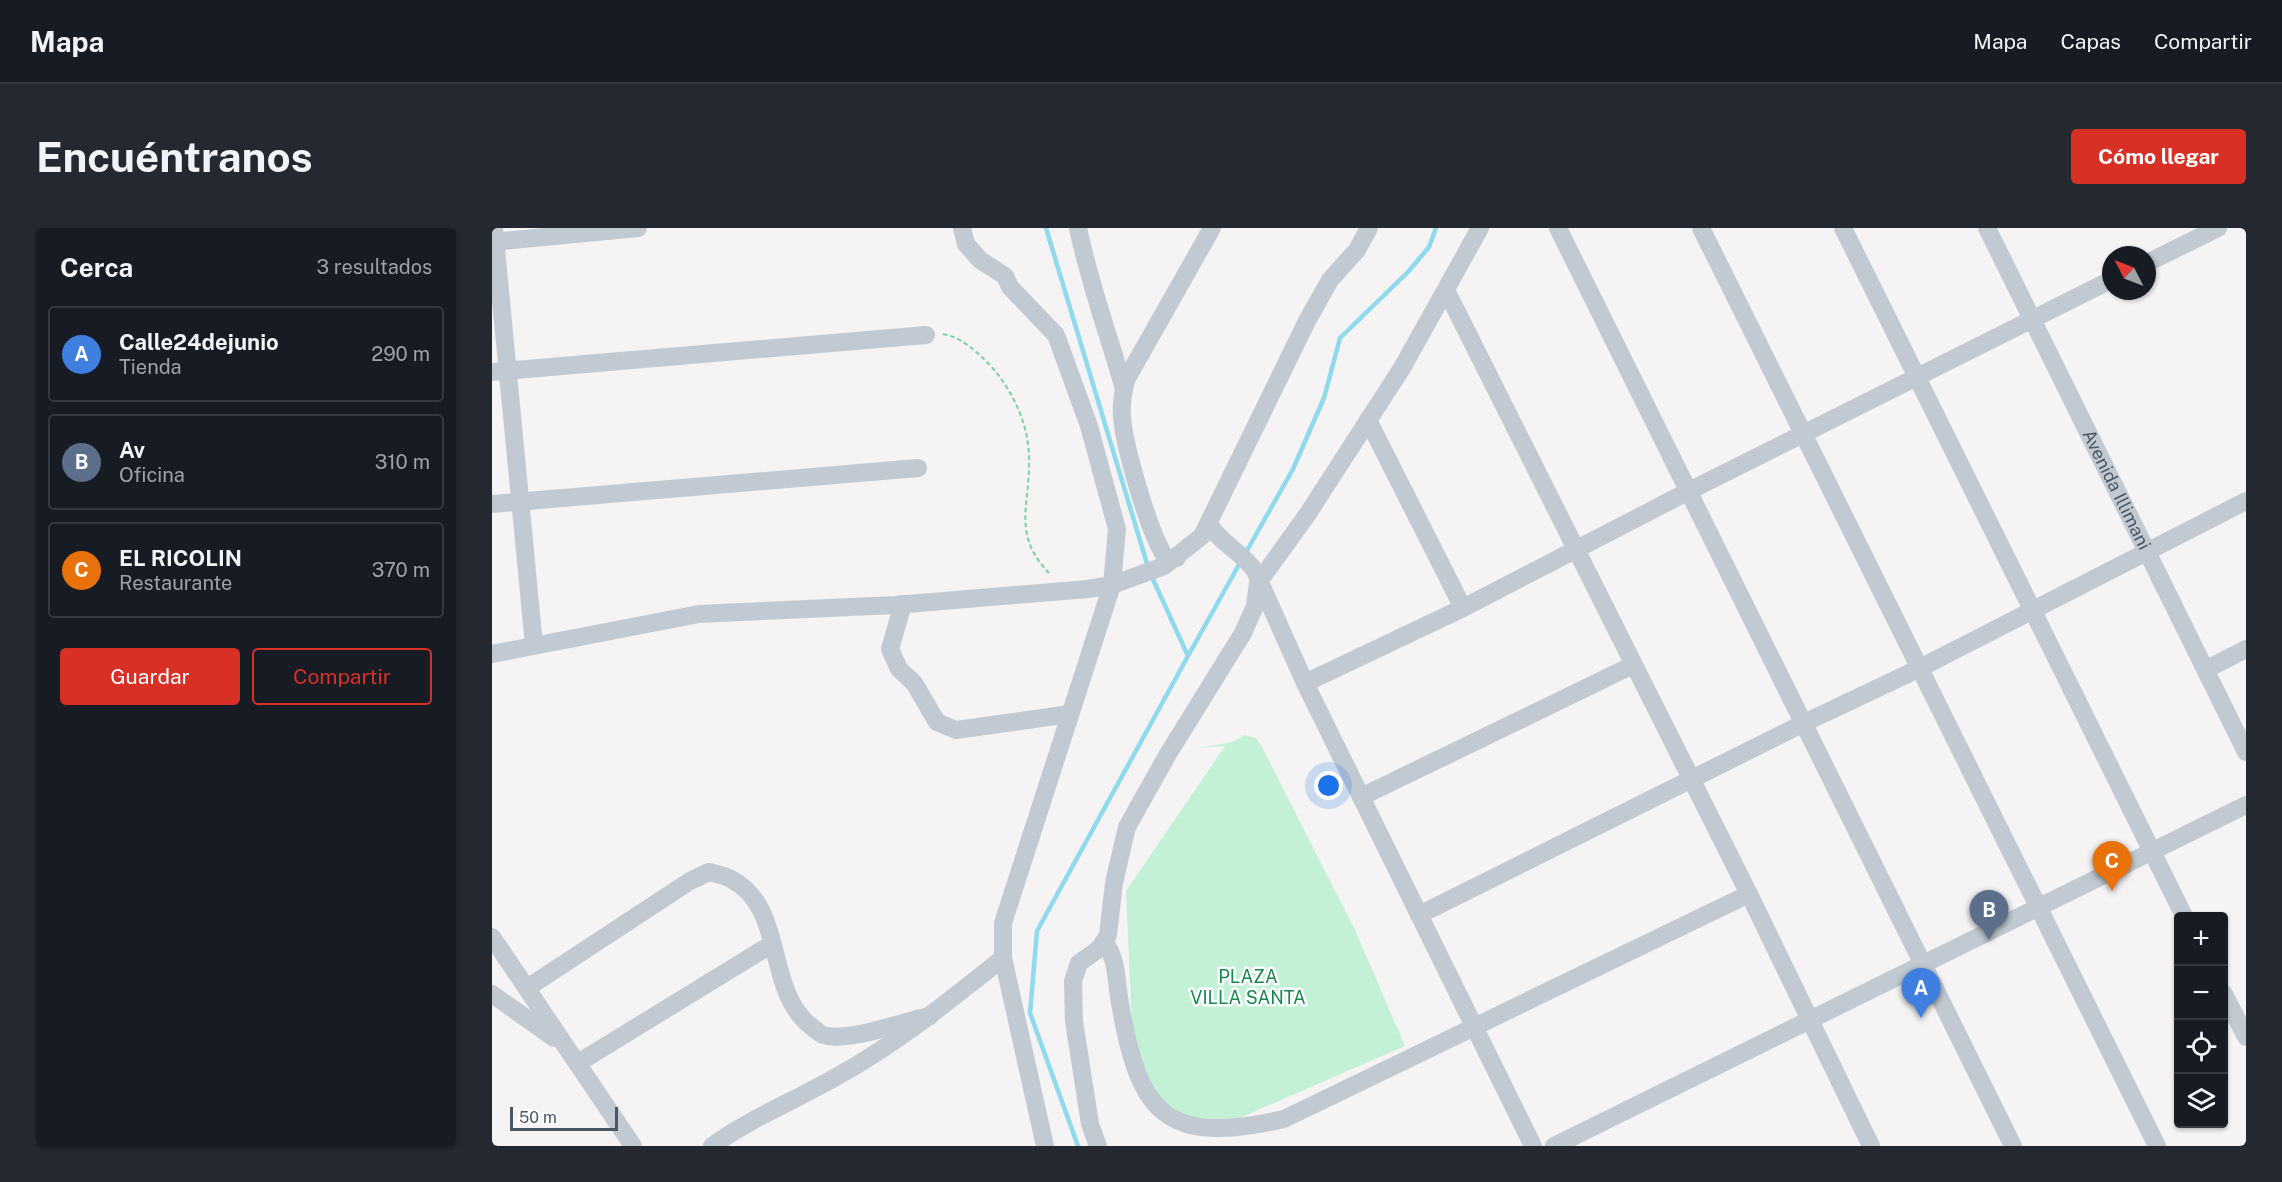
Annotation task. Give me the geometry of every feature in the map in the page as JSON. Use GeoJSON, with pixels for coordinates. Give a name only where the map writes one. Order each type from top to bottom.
{"type":"FeatureCollection","features":[{"type":"Feature","properties":{"kind":"street"},"geometry":{"type":"LineString","coordinates":[[534,645],[520,502],[500,371],[494,237],[638,228]]}},
{"type":"Feature","properties":{"kind":"street"},"geometry":{"type":"LineString","coordinates":[[962,228],[966,244],[980,260],[996,268],[1005,276],[1010,287],[1056,335],[1089,426],[1117,529],[1112,585],[1003,923],[1002,958],[1045,1146]]}},
{"type":"Feature","properties":{"kind":"street"},"geometry":{"type":"LineString","coordinates":[[1078,228],[1085,265],[1094,285],[1124,389],[1124,429],[1153,536],[1167,559],[1177,558]]}},
{"type":"Feature","properties":{"kind":"street"},"geometry":{"type":"LineString","coordinates":[[1124,389],[1146,343],[1212,228]]}},
{"type":"Feature","properties":{"kind":"street"},"geometry":{"type":"LineString","coordinates":[[492,654],[699,614],[903,604],[1070,590],[1112,585],[1164,566],[1202,536],[1306,321],[1330,280],[1357,250],[1369,228]]}},
{"type":"Feature","properties":{"kind":"street"},"geometry":{"type":"LineString","coordinates":[[1098,1146],[1090,1124],[1074,1021],[1073,981],[1079,963],[1104,942],[1108,935],[1114,883],[1127,826],[1168,754],[1244,633],[1255,606],[1258,583],[1307,515],[1402,368],[1480,228]]}},
{"type":"Feature","properties":{"kind":"street"},"geometry":{"type":"LineString","coordinates":[[1558,228],[2013,1146]]}},
{"type":"Feature","properties":{"kind":"street"},"geometry":{"type":"LineString","coordinates":[[1701,228],[1918,669],[2039,906],[2157,1146]]}},
{"type":"Feature","properties":{"kind":"street"},"geometry":{"type":"LineString","coordinates":[[1843,228],[1916,380],[2182,912]]}},
{"type":"Feature","properties":{"kind":"street","name":"Avenida Illimani"},"geometry":{"type":"LineString","coordinates":[[1987,228],[2246,752]]}},
{"type":"Feature","properties":{"kind":"street"},"geometry":{"type":"LineString","coordinates":[[2156,259],[2218,228]]}},
{"type":"Feature","properties":{"kind":"street"},"geometry":{"type":"LineString","coordinates":[[1305,683],[1463,608],[1689,491],[1916,380],[2102,284]]}},
{"type":"Feature","properties":{"kind":"street"},"geometry":{"type":"LineString","coordinates":[[1446,290],[1749,894],[1869,1145]]}},
{"type":"Feature","properties":{"kind":"street"},"geometry":{"type":"LineString","coordinates":[[500,371],[926,334]]}},
{"type":"Feature","properties":{"kind":"street"},"geometry":{"type":"LineString","coordinates":[[1368,420],[1463,608]]}},
{"type":"Feature","properties":{"kind":"street"},"geometry":{"type":"LineString","coordinates":[[492,504],[918,468]]}},
{"type":"Feature","properties":{"kind":"street"},"geometry":{"type":"LineString","coordinates":[[1419,915],[1804,723],[1918,669],[2246,501]]}},
{"type":"Feature","properties":{"kind":"street"},"geometry":{"type":"LineString","coordinates":[[1209,524],[1215,535],[1244,556],[1255,571],[1258,583],[1305,683],[1533,1146]]}},
{"type":"Feature","properties":{"kind":"street"},"geometry":{"type":"LineString","coordinates":[[903,604],[890,648],[899,669],[914,683],[937,722],[956,730],[1070,714]]}},
{"type":"Feature","properties":{"kind":"street"},"geometry":{"type":"LineString","coordinates":[[2205,670],[2246,650]]}},
{"type":"Feature","properties":{"kind":"street"},"geometry":{"type":"LineString","coordinates":[[1361,797],[1633,665]]}},
{"type":"Feature","properties":{"kind":"street"},"geometry":{"type":"LineString","coordinates":[[1554,1146],[1810,1022],[1922,963],[2246,805]]}},
{"type":"Feature","properties":{"kind":"street"},"geometry":{"type":"LineString","coordinates":[[527,988],[690,881],[709,872],[731,879],[750,894],[765,917],[788,999],[804,1020],[823,1035],[860,1036],[901,1021],[930,1016]]}},
{"type":"Feature","properties":{"kind":"street"},"geometry":{"type":"LineString","coordinates":[[1104,942],[1113,957],[1125,1031],[1139,1083],[1162,1118],[1189,1134],[1208,1136],[1229,1134],[1267,1125],[1474,1029],[1749,894]]}},
{"type":"Feature","properties":{"kind":"street"},"geometry":{"type":"LineString","coordinates":[[492,937],[633,1146]]}},
{"type":"Feature","properties":{"kind":"street"},"geometry":{"type":"LineString","coordinates":[[578,1063],[772,944]]}},
{"type":"Feature","properties":{"kind":"street"},"geometry":{"type":"LineString","coordinates":[[712,1146],[741,1125],[836,1077],[930,1016],[1002,958]]}},
{"type":"Feature","properties":{"kind":"street"},"geometry":{"type":"LineString","coordinates":[[492,994],[543,1028],[578,1063]]}},
{"type":"Feature","properties":{"kind":"street"},"geometry":{"type":"LineString","coordinates":[[2228,1003],[2246,1037]]}},
{"type":"Feature","properties":{"kind":"path"},"geometry":{"type":"LineString","coordinates":[[926,334],[947,334],[971,348],[999,375],[1015,399],[1029,448],[1025,525],[1027,537],[1045,568],[1070,590]]}},
{"type":"Feature","properties":{"kind":"green space","name":"PLAZA VILLA SANTA"},"geometry":{"type":"Polygon","coordinates":[[[1245,735],[1256,738],[1262,747],[1356,932],[1405,1046],[1198,1136],[1134,1071],[1126,891],[1225,746],[1200,748],[1232,742],[1245,735]]]}},
{"type":"Feature","properties":{"kind":"waterway"},"geometry":{"type":"LineString","coordinates":[[1046,228],[1148,567]]}},
{"type":"Feature","properties":{"kind":"waterway"},"geometry":{"type":"LineString","coordinates":[[1245,554],[1293,469],[1324,398],[1340,338],[1408,272],[1429,247],[1436,228]]}},
{"type":"Feature","properties":{"kind":"waterway"},"geometry":{"type":"LineString","coordinates":[[1188,656],[1241,561]]}},
{"type":"Feature","properties":{"kind":"waterway"},"geometry":{"type":"LineString","coordinates":[[1078,1146],[1030,1013],[1037,931],[1188,656],[1151,575]]}},
{"type":"Feature","properties":{"kind":"place","name":"EL RICOLIN"},"geometry":{"type":"Point","coordinates":[2112,891]}},
{"type":"Feature","properties":{"kind":"place","name":"Av"},"geometry":{"type":"Point","coordinates":[1989,940]}},
{"type":"Feature","properties":{"kind":"place","name":"Calle24dejunio"},"geometry":{"type":"Point","coordinates":[1921,1018]}}]}
